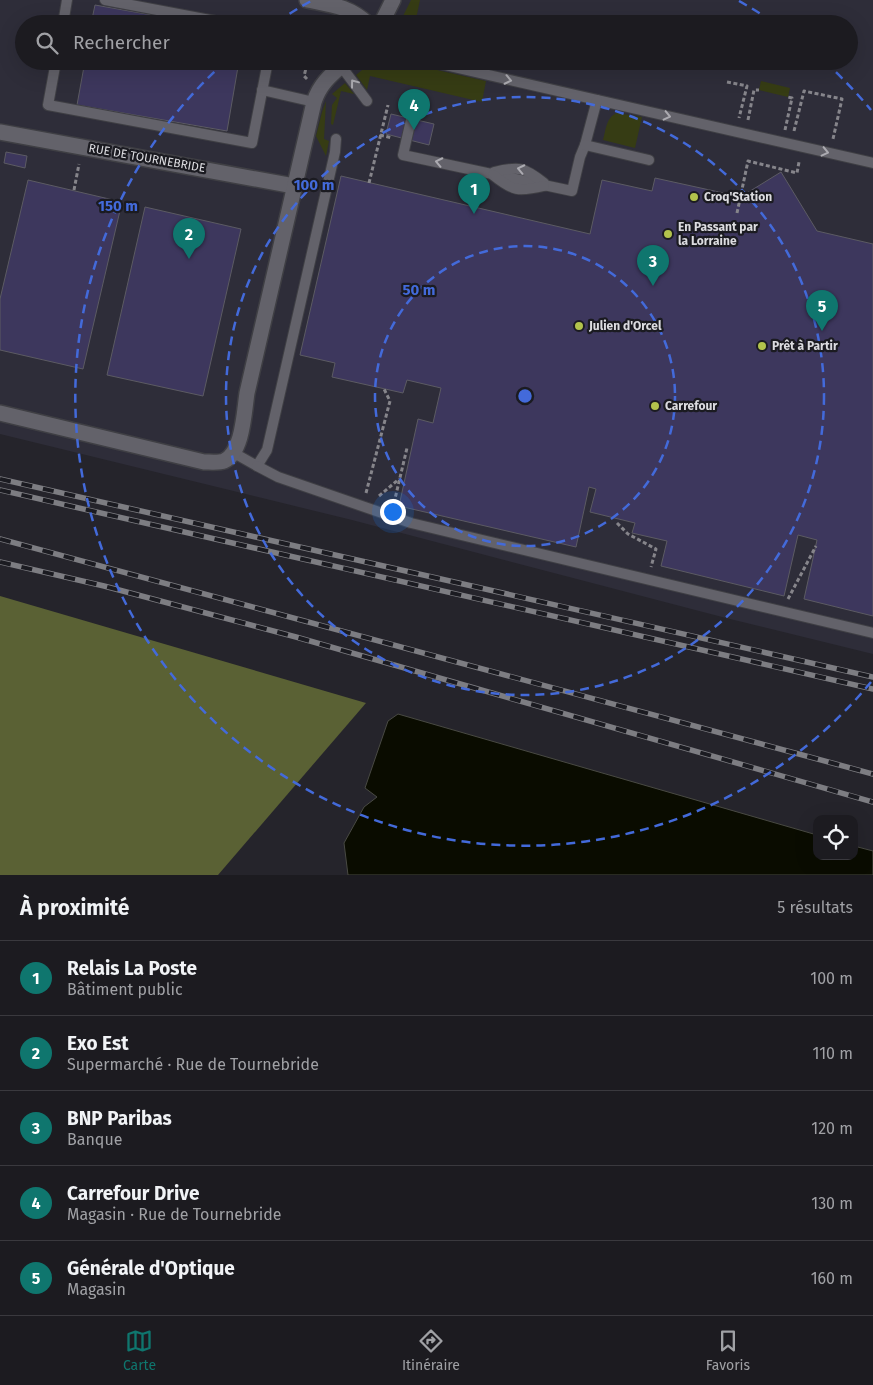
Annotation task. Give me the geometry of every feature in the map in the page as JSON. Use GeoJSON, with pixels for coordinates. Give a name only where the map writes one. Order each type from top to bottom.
{"type":"FeatureCollection","features":[{"type":"Feature","properties":{"kind":"street"},"geometry":{"type":"LineString","coordinates":[[307,0],[342,7],[357,15]]}},
{"type":"Feature","properties":{"kind":"street"},"geometry":{"type":"LineString","coordinates":[[386,15],[393,0]]}},
{"type":"Feature","properties":{"kind":"street"},"geometry":{"type":"LineString","coordinates":[[0,414],[204,462],[223,462],[234,453],[240,436],[247,393],[314,102],[318,88],[337,70]]}},
{"type":"Feature","properties":{"kind":"street","name":"RUE DE TOURNEBRIDE"},"geometry":{"type":"LineString","coordinates":[[0,132],[294,186]]}},
{"type":"Feature","properties":{"kind":"lane"},"geometry":{"type":"LineString","coordinates":[[64,15],[67,0]]}},
{"type":"Feature","properties":{"kind":"lane"},"geometry":{"type":"LineString","coordinates":[[105,0],[184,15]]}},
{"type":"Feature","properties":{"kind":"lane"},"geometry":{"type":"LineString","coordinates":[[54,70],[48,105],[252,143],[266,70]]}},
{"type":"Feature","properties":{"kind":"lane"},"geometry":{"type":"LineString","coordinates":[[348,70],[367,100]]}},
{"type":"Feature","properties":{"kind":"lane"},"geometry":{"type":"LineString","coordinates":[[466,70],[873,163]]}},
{"type":"Feature","properties":{"kind":"lane"},"geometry":{"type":"LineString","coordinates":[[262,90],[314,102]]}},
{"type":"Feature","properties":{"kind":"lane"},"geometry":{"type":"LineString","coordinates":[[413,111],[403,155],[572,191],[596,100]]}},
{"type":"Feature","properties":{"kind":"lane"},"geometry":{"type":"LineString","coordinates":[[257,466],[267,450],[336,152],[336,139]]}},
{"type":"Feature","properties":{"kind":"lane"},"geometry":{"type":"LineString","coordinates":[[584,148],[649,160]]}},
{"type":"Feature","properties":{"kind":"lane"},"geometry":{"type":"LineString","coordinates":[[234,453],[278,477],[411,523],[873,634]]}},
{"type":"Feature","properties":{"kind":"path"},"geometry":{"type":"LineString","coordinates":[[727,82],[747,86],[738,121],[747,123],[754,90],[759,90]]}},
{"type":"Feature","properties":{"kind":"path"},"geometry":{"type":"LineString","coordinates":[[794,134],[804,90],[842,99],[832,143]]}},
{"type":"Feature","properties":{"kind":"path"},"geometry":{"type":"LineString","coordinates":[[737,213],[748,162],[797,173],[805,137],[785,132],[792,98],[788,97]]}},
{"type":"Feature","properties":{"kind":"path"},"geometry":{"type":"LineString","coordinates":[[369,183],[388,105]]}},
{"type":"Feature","properties":{"kind":"path"},"geometry":{"type":"LineString","coordinates":[[74,190],[83,146]]}},
{"type":"Feature","properties":{"kind":"path"},"geometry":{"type":"LineString","coordinates":[[363,506],[390,401],[384,389]]}},
{"type":"Feature","properties":{"kind":"path"},"geometry":{"type":"LineString","coordinates":[[617,523],[628,534],[656,549],[651,567]]}},
{"type":"Feature","properties":{"kind":"path"},"geometry":{"type":"LineString","coordinates":[[787,602],[816,546]]}},
{"type":"Feature","properties":{"kind":"shaded area"},"geometry":{"type":"Polygon","coordinates":[[[0,0],[873,0],[873,654],[726,618],[352,520],[0,434],[0,0]]]}},
{"type":"Feature","properties":{"kind":"shaded area"},"geometry":{"type":"Polygon","coordinates":[[[398,714],[813,834],[813,860],[858,860],[858,847],[873,851],[873,875],[348,875],[344,843],[364,807],[377,797],[365,788],[388,721],[398,714]]]}},
{"type":"Feature","properties":{"kind":"green space"},"geometry":{"type":"Polygon","coordinates":[[[411,0],[420,0],[417,15],[404,15],[411,0]]]}},
{"type":"Feature","properties":{"kind":"green space"},"geometry":{"type":"Polygon","coordinates":[[[362,70],[437,70],[486,81],[482,102],[370,76],[367,90],[356,75],[362,70]]]}},
{"type":"Feature","properties":{"kind":"green space"},"geometry":{"type":"Polygon","coordinates":[[[761,81],[790,88],[788,97],[759,90],[761,81]]]}},
{"type":"Feature","properties":{"kind":"green space"},"geometry":{"type":"Polygon","coordinates":[[[345,83],[354,94],[341,91],[333,125],[331,124],[332,105],[337,98],[332,94],[345,83]]]}},
{"type":"Feature","properties":{"kind":"green space"},"geometry":{"type":"Polygon","coordinates":[[[326,101],[324,139],[329,141],[326,156],[316,136],[326,101]]]}},
{"type":"Feature","properties":{"kind":"green space"},"geometry":{"type":"Polygon","coordinates":[[[617,113],[642,117],[635,148],[603,140],[609,121],[617,113]]]}},
{"type":"Feature","properties":{"kind":"green space"},"geometry":{"type":"Polygon","coordinates":[[[0,596],[366,703],[218,875],[0,875],[0,596]]]}},
{"type":"Feature","properties":{"kind":"building"},"geometry":{"type":"Polygon","coordinates":[[[95,5],[152,15],[93,15],[95,5]]]}},
{"type":"Feature","properties":{"kind":"building"},"geometry":{"type":"Polygon","coordinates":[[[83,70],[237,70],[227,131],[77,105],[83,70]]]}},
{"type":"Feature","properties":{"kind":"building"},"geometry":{"type":"Polygon","coordinates":[[[391,114],[434,124],[429,145],[386,134],[391,114]]]}},
{"type":"Feature","properties":{"kind":"building"},"geometry":{"type":"Polygon","coordinates":[[[6,152],[27,156],[25,168],[4,163],[6,152]]]}},
{"type":"Feature","properties":{"kind":"building","name":"Carrefour"},"geometry":{"type":"Polygon","coordinates":[[[781,172],[817,231],[873,244],[873,616],[804,599],[817,540],[798,535],[784,596],[661,566],[667,541],[632,533],[635,523],[590,512],[596,489],[589,487],[576,547],[399,506],[418,419],[433,423],[441,388],[407,380],[403,393],[332,377],[335,363],[300,355],[341,176],[590,234],[602,180],[652,191],[655,178],[728,194],[738,199],[743,196],[744,192],[747,193],[781,172]]]}},
{"type":"Feature","properties":{"kind":"building"},"geometry":{"type":"Polygon","coordinates":[[[28,180],[122,202],[83,369],[0,350],[0,299],[28,180]]]}},
{"type":"Feature","properties":{"kind":"building"},"geometry":{"type":"Polygon","coordinates":[[[145,207],[241,229],[203,396],[107,375],[145,207]]]}},
{"type":"Feature","properties":{"kind":"railway"},"geometry":{"type":"LineString","coordinates":[[0,479],[873,677]]}},
{"type":"Feature","properties":{"kind":"railway"},"geometry":{"type":"LineString","coordinates":[[0,490],[873,689]]}},
{"type":"Feature","properties":{"kind":"railway"},"geometry":{"type":"LineString","coordinates":[[0,539],[873,774]]}},
{"type":"Feature","properties":{"kind":"railway"},"geometry":{"type":"LineString","coordinates":[[0,562],[104,586],[296,637],[873,802]]}},
{"type":"Feature","properties":{"kind":"place","name":"Carrefour Drive"},"geometry":{"type":"Point","coordinates":[414,130]}},
{"type":"Feature","properties":{"kind":"place","name":"Croq'Station"},"geometry":{"type":"Point","coordinates":[694,197]}},
{"type":"Feature","properties":{"kind":"place","name":"Relais La Poste"},"geometry":{"type":"Point","coordinates":[474,214]}},
{"type":"Feature","properties":{"kind":"place","name":"En Passant par la Lorraine"},"geometry":{"type":"Point","coordinates":[668,234]}},
{"type":"Feature","properties":{"kind":"place","name":"Exo Est"},"geometry":{"type":"Point","coordinates":[189,259]}},
{"type":"Feature","properties":{"kind":"place","name":"BNP Paribas"},"geometry":{"type":"Point","coordinates":[653,286]}},
{"type":"Feature","properties":{"kind":"place","name":"Julien d'Orcel"},"geometry":{"type":"Point","coordinates":[579,326]}},
{"type":"Feature","properties":{"kind":"place","name":"Générale d'Optique"},"geometry":{"type":"Point","coordinates":[822,331]}},
{"type":"Feature","properties":{"kind":"place","name":"Prêt à Partir"},"geometry":{"type":"Point","coordinates":[762,346]}},
{"type":"Feature","properties":{"kind":"place","name":"Carrefour"},"geometry":{"type":"Point","coordinates":[655,406]}}]}
